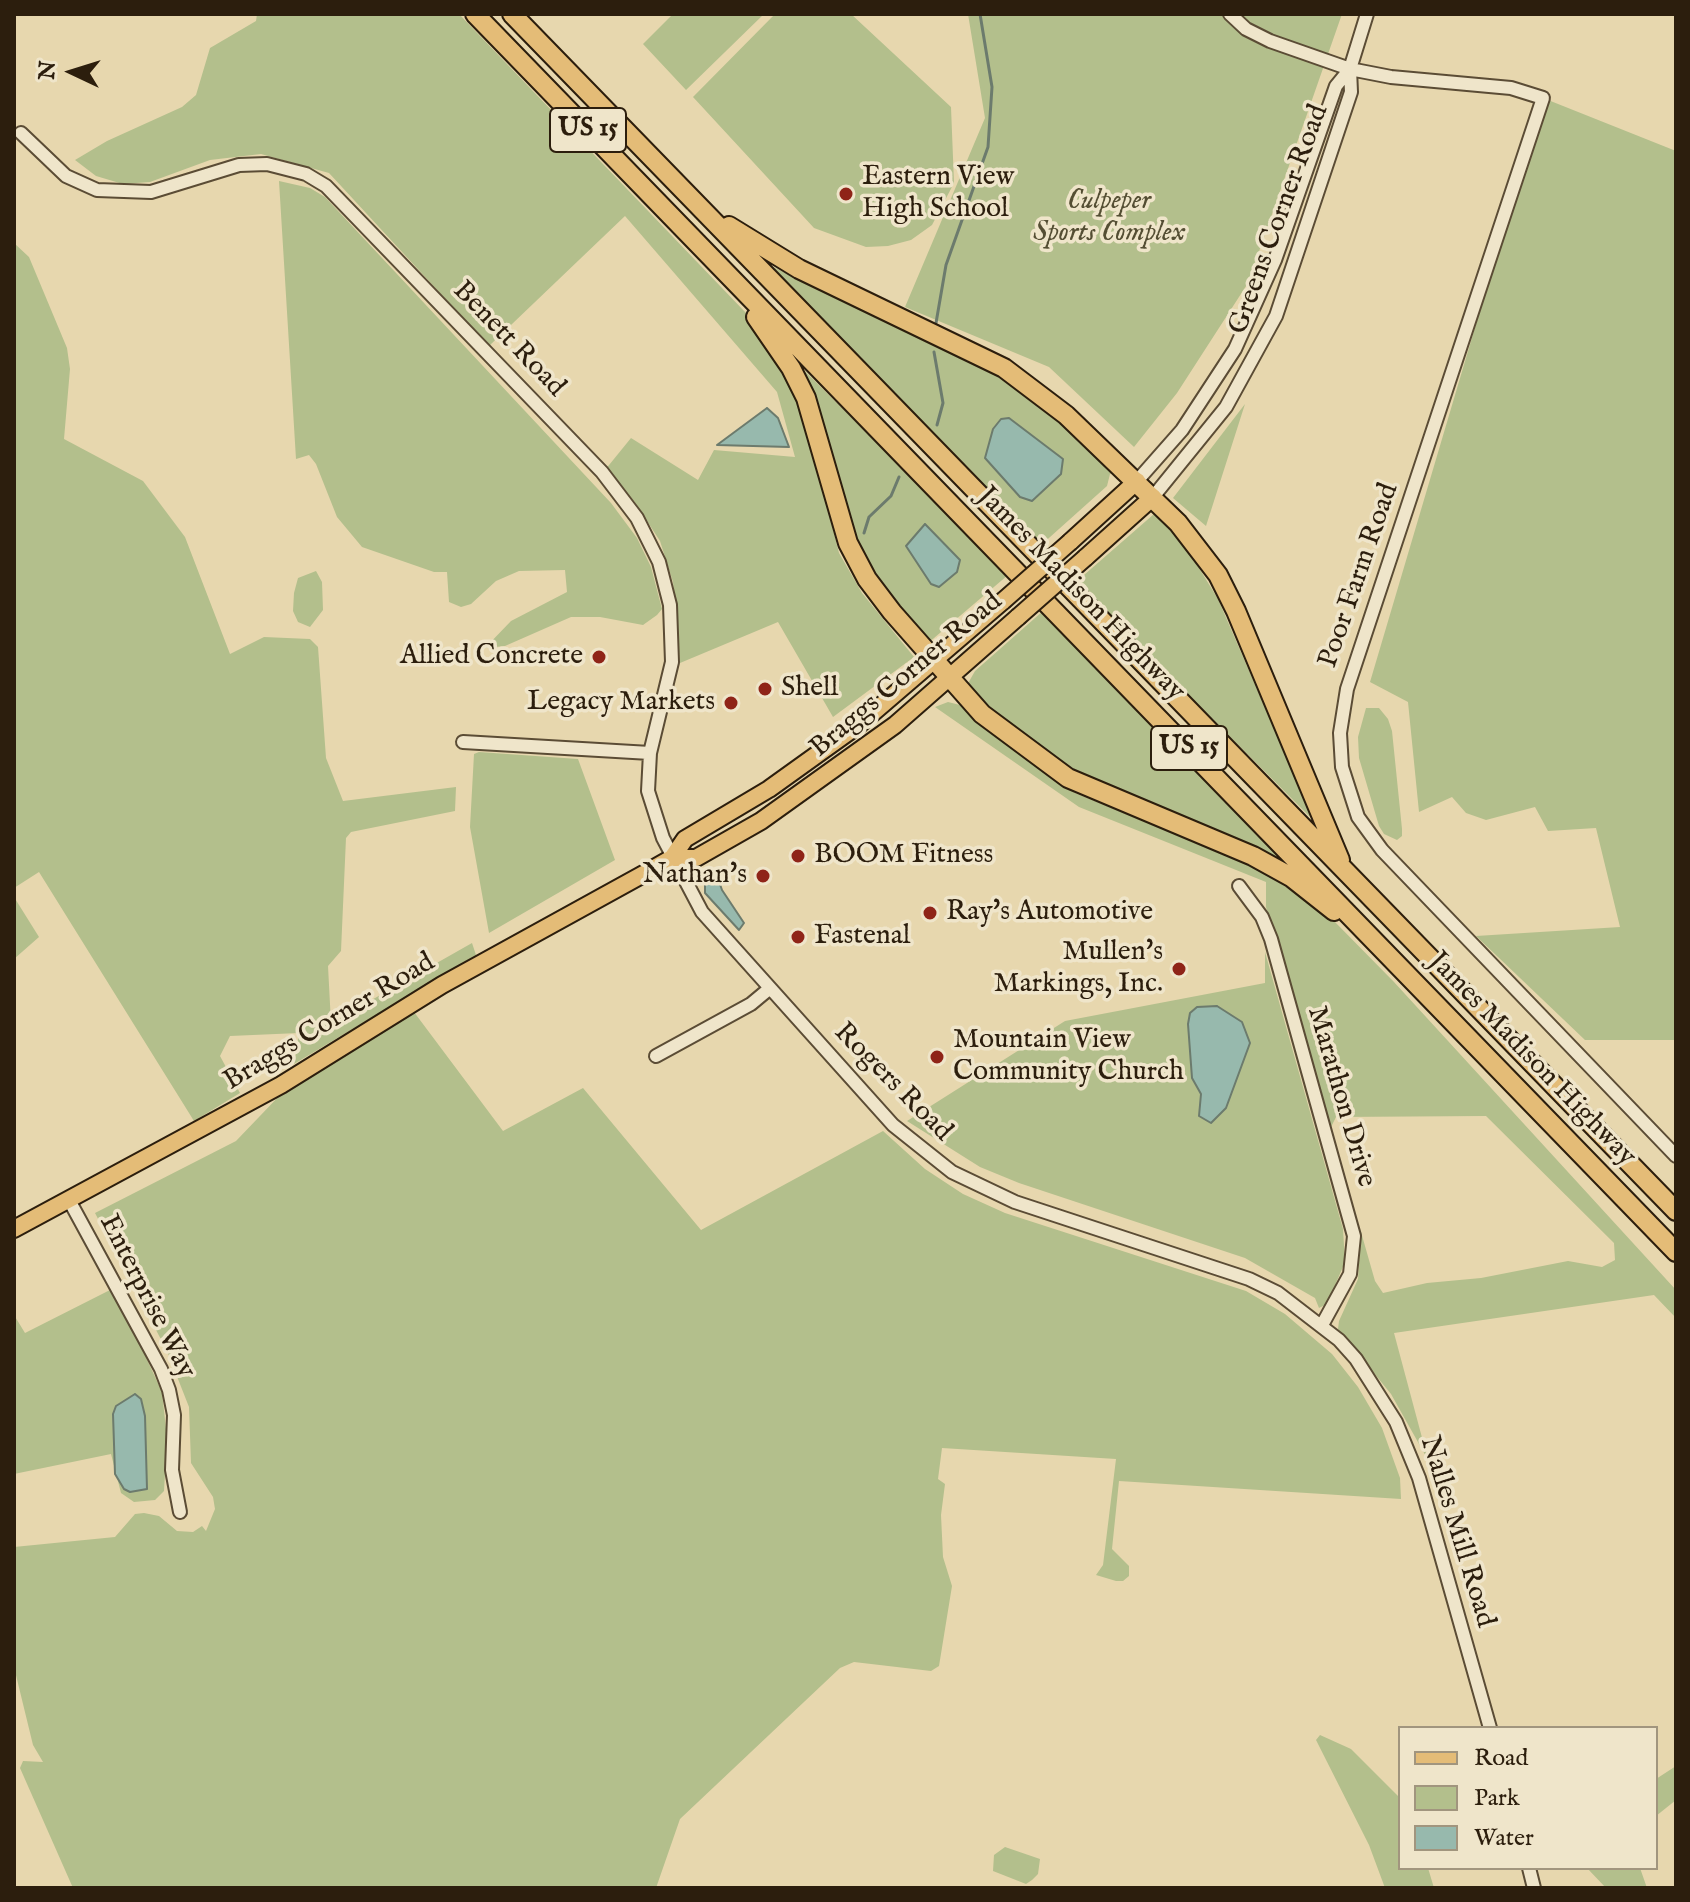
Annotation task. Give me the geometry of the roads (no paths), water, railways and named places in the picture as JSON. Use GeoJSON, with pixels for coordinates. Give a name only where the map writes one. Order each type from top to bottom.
{"type":"FeatureCollection","features":[{"type":"Feature","properties":{"kind":"highway","name":"James Madison Highway"},"geometry":{"type":"LineString","coordinates":[[475,14],[1676,1252]]}},
{"type":"Feature","properties":{"kind":"highway","name":"James Madison Highway"},"geometry":{"type":"LineString","coordinates":[[512,14],[1676,1211]]}},
{"type":"Feature","properties":{"kind":"highway"},"geometry":{"type":"LineString","coordinates":[[689,197],[748,239],[799,269],[1004,368],[1066,415],[1153,497],[1200,548],[1218,575],[1344,870]]}},
{"type":"Feature","properties":{"kind":"highway"},"geometry":{"type":"LineString","coordinates":[[699,246],[791,368],[820,437],[848,543],[879,596],[992,723],[1068,778],[1272,867],[1310,891],[1398,962]]}},
{"type":"Feature","properties":{"kind":"main road","name":"Braggs Corner Road"},"geometry":{"type":"LineString","coordinates":[[14,1229],[269,1092],[442,985],[672,858],[685,839],[793,773],[912,681],[1137,481]]}},
{"type":"Feature","properties":{"kind":"main road","name":"Braggs Corner Road"},"geometry":{"type":"LineString","coordinates":[[672,858],[696,858],[815,785],[883,735],[1153,497]]}},
{"type":"Feature","properties":{"kind":"main road"},"geometry":{"type":"LineString","coordinates":[[815,785],[820,769],[881,721],[912,681]]}},
{"type":"Feature","properties":{"kind":"street"},"geometry":{"type":"LineString","coordinates":[[1230,14],[1246,29],[1270,41],[1350,69]]}},
{"type":"Feature","properties":{"kind":"street","name":"Greens Corner Road"},"geometry":{"type":"LineString","coordinates":[[1153,497],[1209,432],[1263,345],[1287,285],[1351,92],[1350,69],[1367,14]]}},
{"type":"Feature","properties":{"kind":"street","name":"Greens Corner Road"},"geometry":{"type":"LineString","coordinates":[[1137,481],[1189,421],[1235,349],[1270,275],[1336,86],[1350,69]]}},
{"type":"Feature","properties":{"kind":"street","name":"Poor Farm Road"},"geometry":{"type":"LineString","coordinates":[[1350,69],[1391,77],[1502,87],[1543,98],[1346,692],[1340,746],[1348,793],[1374,841],[1402,874],[1676,1156]]}},
{"type":"Feature","properties":{"kind":"street","name":"Benett Road"},"geometry":{"type":"LineString","coordinates":[[21,133],[66,176],[97,190],[151,192],[213,170],[267,164],[306,174],[326,186],[602,472],[637,518],[659,562],[672,627],[670,679],[650,753],[650,806],[672,858]]}},
{"type":"Feature","properties":{"kind":"street"},"geometry":{"type":"LineString","coordinates":[[463,742],[650,753]]}},
{"type":"Feature","properties":{"kind":"street","name":"Rogers Road"},"geometry":{"type":"LineString","coordinates":[[672,858],[702,912],[769,989],[893,1125],[952,1172],[1015,1202],[1249,1279],[1278,1293],[1322,1325]]}},
{"type":"Feature","properties":{"kind":"street","name":"Marathon Drive"},"geometry":{"type":"LineString","coordinates":[[1239,886],[1262,917],[1271,939],[1354,1236],[1350,1274],[1322,1325]]}},
{"type":"Feature","properties":{"kind":"street"},"geometry":{"type":"LineString","coordinates":[[656,1056],[751,1004],[769,989]]}},
{"type":"Feature","properties":{"kind":"street","name":"Enterprise Way"},"geometry":{"type":"LineString","coordinates":[[69,1200],[169,1390],[174,1415],[172,1470],[180,1512]]}},
{"type":"Feature","properties":{"kind":"street","name":"Nalles Mill Road"},"geometry":{"type":"LineString","coordinates":[[1322,1325],[1356,1359],[1396,1422],[1419,1478],[1489,1726]]}},
{"type":"Feature","properties":{"kind":"water"},"geometry":{"type":"Polygon","coordinates":[[[767,408],[778,418],[789,447],[717,445],[767,408]]]}},
{"type":"Feature","properties":{"kind":"water"},"geometry":{"type":"Polygon","coordinates":[[[1009,418],[1063,459],[1061,474],[1032,501],[1020,497],[985,458],[993,429],[1001,419],[1009,418]]]}},
{"type":"Feature","properties":{"kind":"water"},"geometry":{"type":"Polygon","coordinates":[[[925,524],[960,560],[957,572],[939,587],[931,584],[906,546],[925,524]]]}},
{"type":"Feature","properties":{"kind":"water"},"geometry":{"type":"Polygon","coordinates":[[[716,873],[722,890],[744,923],[739,930],[705,893],[705,876],[716,873]]]}},
{"type":"Feature","properties":{"kind":"water"},"geometry":{"type":"Polygon","coordinates":[[[1217,1006],[1242,1022],[1250,1043],[1226,1108],[1211,1123],[1199,1116],[1201,1094],[1192,1078],[1188,1024],[1190,1013],[1197,1007],[1217,1006]]]}},
{"type":"Feature","properties":{"kind":"water"},"geometry":{"type":"Polygon","coordinates":[[[135,1394],[141,1399],[145,1416],[147,1489],[130,1492],[124,1489],[115,1474],[113,1414],[116,1406],[135,1394]]]}},
{"type":"Feature","properties":{"kind":"waterway"},"geometry":{"type":"LineString","coordinates":[[936,323],[946,265],[988,147],[992,87],[980,14]]}},
{"type":"Feature","properties":{"kind":"waterway"},"geometry":{"type":"LineString","coordinates":[[934,352],[943,403],[937,425]]}},
{"type":"Feature","properties":{"kind":"waterway"},"geometry":{"type":"LineString","coordinates":[[864,533],[869,517],[891,496],[899,477]]}},
{"type":"Feature","properties":{"kind":"place","name":"Eastern View High School"},"geometry":{"type":"Point","coordinates":[846,194]}},
{"type":"Feature","properties":{"kind":"place","name":"Allied Concrete"},"geometry":{"type":"Point","coordinates":[599,657]}},
{"type":"Feature","properties":{"kind":"place","name":"Shell"},"geometry":{"type":"Point","coordinates":[765,689]}},
{"type":"Feature","properties":{"kind":"place","name":"Legacy Markets"},"geometry":{"type":"Point","coordinates":[731,703]}},
{"type":"Feature","properties":{"kind":"place","name":"BOOM Fitness"},"geometry":{"type":"Point","coordinates":[798,856]}},
{"type":"Feature","properties":{"kind":"place","name":"Nathan's"},"geometry":{"type":"Point","coordinates":[763,876]}},
{"type":"Feature","properties":{"kind":"place","name":"Ray's Automotive"},"geometry":{"type":"Point","coordinates":[930,913]}},
{"type":"Feature","properties":{"kind":"place","name":"Fastenal"},"geometry":{"type":"Point","coordinates":[798,937]}},
{"type":"Feature","properties":{"kind":"place","name":"Mullen's Markings, Inc."},"geometry":{"type":"Point","coordinates":[1179,969]}},
{"type":"Feature","properties":{"kind":"place","name":"Mountain View Community Church"},"geometry":{"type":"Point","coordinates":[937,1057]}},
{"type":"Feature","properties":{"kind":"park label","name":"Culpeper Sports Complex"},"geometry":{"type":"Point","coordinates":[1109,218]}}]}
